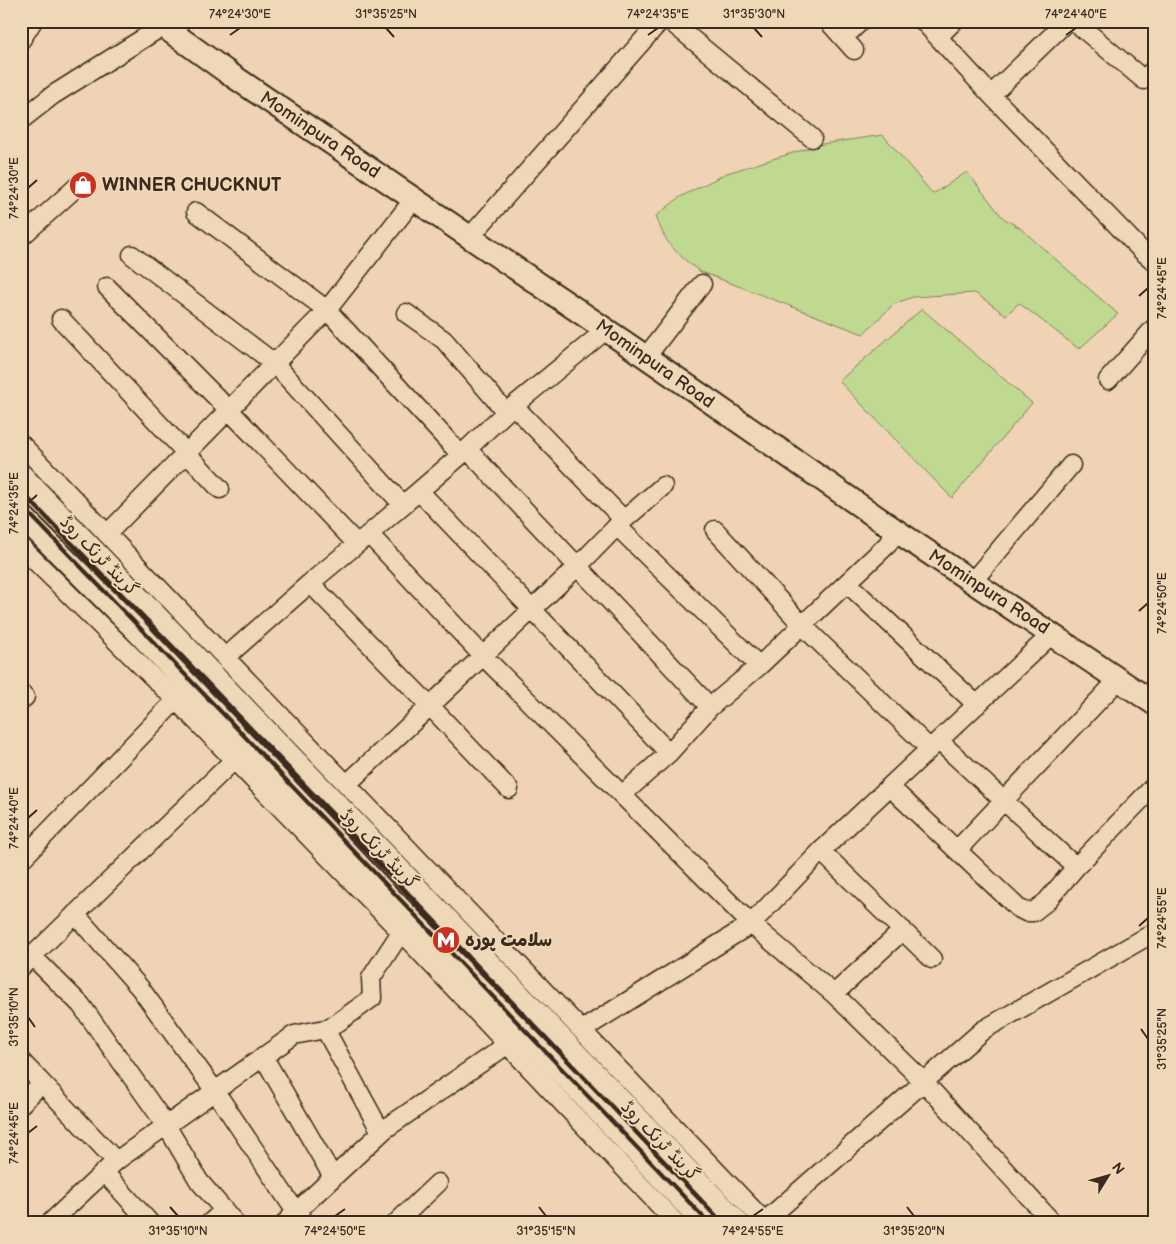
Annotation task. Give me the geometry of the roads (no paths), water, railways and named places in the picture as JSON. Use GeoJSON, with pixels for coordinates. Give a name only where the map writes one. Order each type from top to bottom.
{"type":"FeatureCollection","features":[{"type":"Feature","properties":{"kind":"main road","name":"Mominpura Road"},"geometry":{"type":"LineString","coordinates":[[162,23],[895,530],[1119,679],[1153,699]]}},
{"type":"Feature","properties":{"kind":"main road","name":"گرینڈ ٹرنک روڈ"},"geometry":{"type":"LineString","coordinates":[[21,475],[738,1223]]}},
{"type":"Feature","properties":{"kind":"main road","name":"گرینڈ ٹرنک روڈ"},"geometry":{"type":"LineString","coordinates":[[21,515],[134,628],[385,893],[601,1129],[704,1223]]}},
{"type":"Feature","properties":{"kind":"main road"},"geometry":{"type":"LineString","coordinates":[[134,628],[152,611]]}},
{"type":"Feature","properties":{"kind":"street"},"geometry":{"type":"LineString","coordinates":[[21,40],[33,21]]}},
{"type":"Feature","properties":{"kind":"street"},"geometry":{"type":"LineString","coordinates":[[470,237],[660,21]]}},
{"type":"Feature","properties":{"kind":"street"},"geometry":{"type":"LineString","coordinates":[[670,21],[812,138]]}},
{"type":"Feature","properties":{"kind":"street"},"geometry":{"type":"LineString","coordinates":[[828,21],[849,44],[861,21]]}},
{"type":"Feature","properties":{"kind":"street"},"geometry":{"type":"LineString","coordinates":[[923,21],[991,94],[1152,254]]}},
{"type":"Feature","properties":{"kind":"street"},"geometry":{"type":"LineString","coordinates":[[938,37],[954,21]]}},
{"type":"Feature","properties":{"kind":"street"},"geometry":{"type":"LineString","coordinates":[[991,94],[1067,21]]}},
{"type":"Feature","properties":{"kind":"street"},"geometry":{"type":"LineString","coordinates":[[1074,21],[1144,80],[1155,68]]}},
{"type":"Feature","properties":{"kind":"street"},"geometry":{"type":"LineString","coordinates":[[21,120],[52,95],[162,23]]}},
{"type":"Feature","properties":{"kind":"street"},"geometry":{"type":"LineString","coordinates":[[21,237],[81,183]]}},
{"type":"Feature","properties":{"kind":"street"},"geometry":{"type":"LineString","coordinates":[[107,534],[327,310],[414,199]]}},
{"type":"Feature","properties":{"kind":"street"},"geometry":{"type":"LineString","coordinates":[[196,212],[327,310],[464,452],[578,566],[710,707]]}},
{"type":"Feature","properties":{"kind":"street"},"geometry":{"type":"LineString","coordinates":[[132,255],[274,363],[403,505]]}},
{"type":"Feature","properties":{"kind":"street"},"geometry":{"type":"LineString","coordinates":[[646,357],[702,284]]}},
{"type":"Feature","properties":{"kind":"street"},"geometry":{"type":"LineString","coordinates":[[107,288],[229,410],[623,794],[751,924],[834,994],[924,1082],[1054,1223]]}},
{"type":"Feature","properties":{"kind":"street"},"geometry":{"type":"LineString","coordinates":[[406,313],[444,340],[759,666]]}},
{"type":"Feature","properties":{"kind":"street"},"geometry":{"type":"LineString","coordinates":[[61,319],[220,488]]}},
{"type":"Feature","properties":{"kind":"street"},"geometry":{"type":"LineString","coordinates":[[1108,380],[1155,327]]}},
{"type":"Feature","properties":{"kind":"street"},"geometry":{"type":"LineString","coordinates":[[226,657],[310,582],[464,452],[510,409],[606,330]]}},
{"type":"Feature","properties":{"kind":"street"},"geometry":{"type":"LineString","coordinates":[[21,444],[765,1222],[983,1030],[1155,932]]}},
{"type":"Feature","properties":{"kind":"street"},"geometry":{"type":"LineString","coordinates":[[972,582],[1071,465]]}},
{"type":"Feature","properties":{"kind":"street"},"geometry":{"type":"LineString","coordinates":[[347,784],[621,523],[663,486]]}},
{"type":"Feature","properties":{"kind":"street"},"geometry":{"type":"LineString","coordinates":[[419,491],[669,753]]}},
{"type":"Feature","properties":{"kind":"street"},"geometry":{"type":"LineString","coordinates":[[715,530],[802,625],[934,745],[1004,800],[1076,867]]}},
{"type":"Feature","properties":{"kind":"street"},"geometry":{"type":"LineString","coordinates":[[623,794],[669,753],[710,707],[759,666],[888,544],[895,530]]}},
{"type":"Feature","properties":{"kind":"street"},"geometry":{"type":"LineString","coordinates":[[23,551],[176,700],[508,1044],[601,1129],[676,1223]]}},
{"type":"Feature","properties":{"kind":"street"},"geometry":{"type":"LineString","coordinates":[[310,582],[509,789]]}},
{"type":"Feature","properties":{"kind":"street"},"geometry":{"type":"LineString","coordinates":[[847,583],[977,705]]}},
{"type":"Feature","properties":{"kind":"street"},"geometry":{"type":"LineString","coordinates":[[582,1030],[751,924],[822,851],[1052,634]]}},
{"type":"Feature","properties":{"kind":"street"},"geometry":{"type":"LineString","coordinates":[[958,850],[1119,679]]}},
{"type":"Feature","properties":{"kind":"street"},"geometry":{"type":"LineString","coordinates":[[21,693],[25,697],[21,700]]}},
{"type":"Feature","properties":{"kind":"street"},"geometry":{"type":"LineString","coordinates":[[21,860],[176,700]]}},
{"type":"Feature","properties":{"kind":"street"},"geometry":{"type":"LineString","coordinates":[[210,1223],[230,1216],[199,1181],[166,1125],[81,1005],[27,962],[234,760]]}},
{"type":"Feature","properties":{"kind":"street"},"geometry":{"type":"LineString","coordinates":[[890,787],[1018,908],[1026,912],[1033,912],[1040,908],[1076,867],[1155,785]]}},
{"type":"Feature","properties":{"kind":"street"},"geometry":{"type":"LineString","coordinates":[[822,851],[932,959]]}},
{"type":"Feature","properties":{"kind":"street"},"geometry":{"type":"LineString","coordinates":[[75,914],[140,988],[215,1091],[296,1219],[333,1178],[381,1132],[508,1044]]}},
{"type":"Feature","properties":{"kind":"street"},"geometry":{"type":"LineString","coordinates":[[834,994],[902,930]]}},
{"type":"Feature","properties":{"kind":"street"},"geometry":{"type":"LineString","coordinates":[[50,1223],[110,1166],[263,1056],[294,1035],[330,1028],[372,998],[371,978],[401,932]]}},
{"type":"Feature","properties":{"kind":"street"},"geometry":{"type":"LineString","coordinates":[[325,1029],[381,1132]]}},
{"type":"Feature","properties":{"kind":"street"},"geometry":{"type":"LineString","coordinates":[[263,1056],[333,1178]]}},
{"type":"Feature","properties":{"kind":"street"},"geometry":{"type":"LineString","coordinates":[[21,1061],[42,1083],[110,1166],[150,1223]]}},
{"type":"Feature","properties":{"kind":"street"},"geometry":{"type":"LineString","coordinates":[[21,1104],[42,1083]]}},
{"type":"Feature","properties":{"kind":"street"},"geometry":{"type":"LineString","coordinates":[[396,1223],[438,1183]]}},
{"type":"Feature","properties":{"kind":"railway"},"geometry":{"type":"LineString","coordinates":[[21,491],[177,651],[723,1223]]}},
{"type":"Feature","properties":{"kind":"railway"},"geometry":{"type":"LineString","coordinates":[[21,505],[709,1223]]}},
{"type":"Feature","properties":{"kind":"place","name":"WINNER CHUCKNUT"},"geometry":{"type":"Point","coordinates":[83,185]}},
{"type":"Feature","properties":{"kind":"place","name":"سلامت پورہ"},"geometry":{"type":"Point","coordinates":[446,940]}}]}
